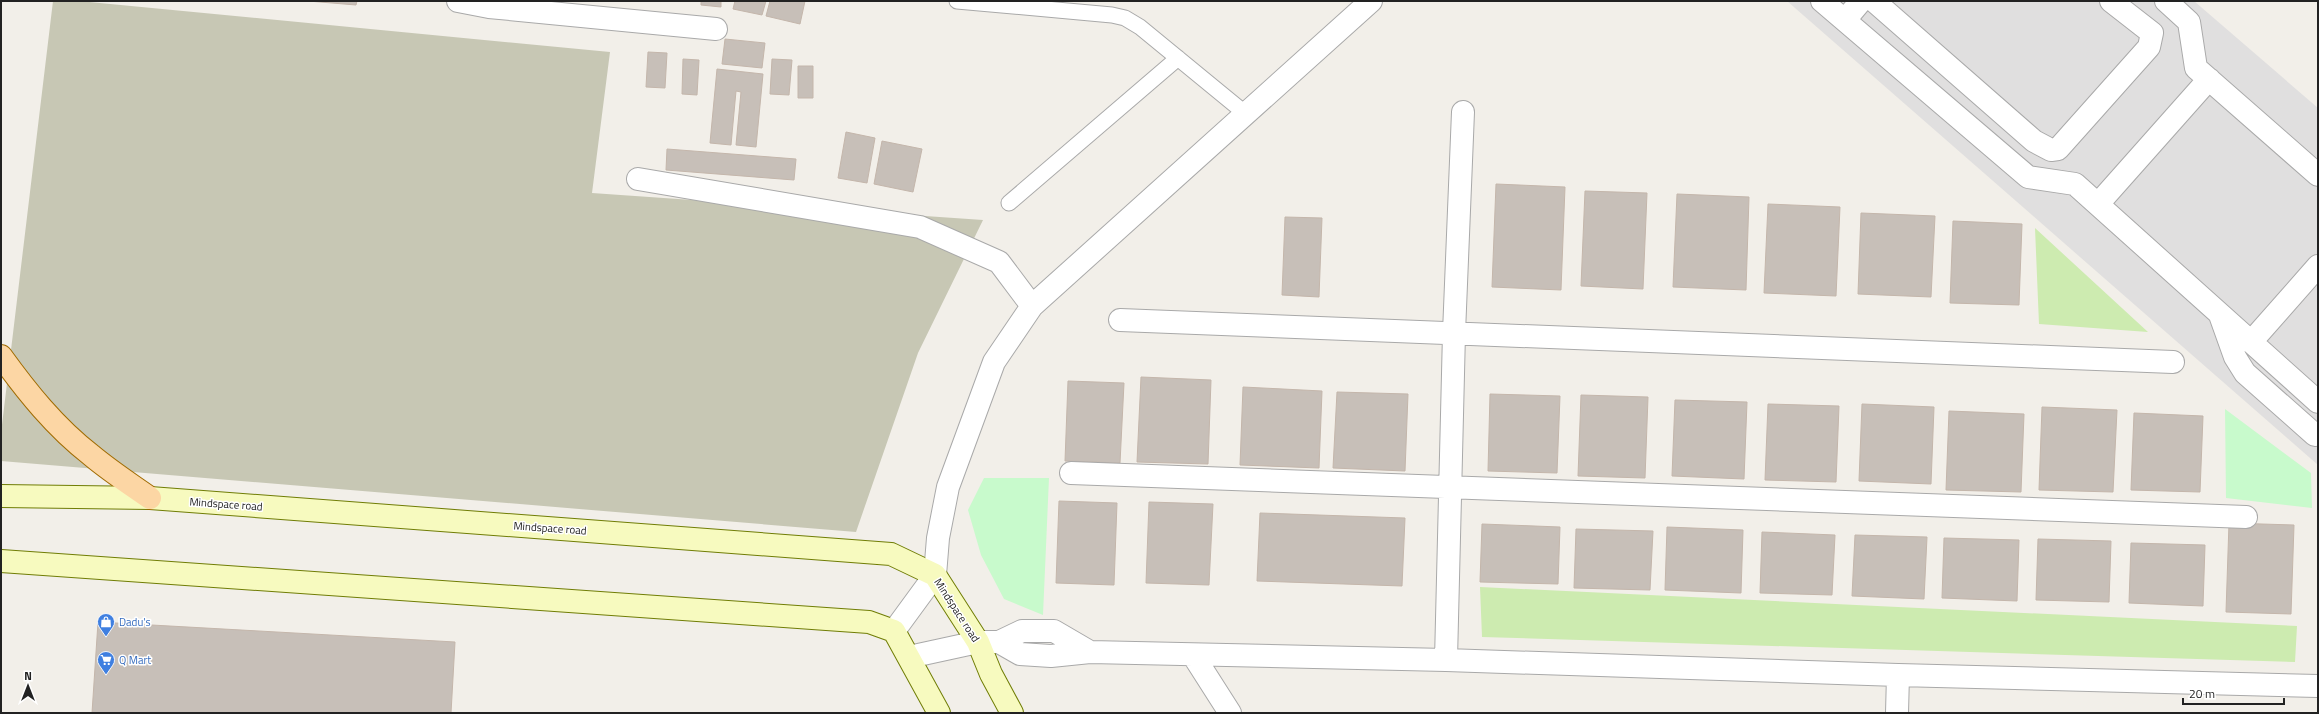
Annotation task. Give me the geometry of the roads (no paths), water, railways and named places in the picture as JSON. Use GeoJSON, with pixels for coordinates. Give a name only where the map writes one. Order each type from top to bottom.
{"type":"FeatureCollection","features":[{"type":"Feature","properties":{"kind":"main road"},"geometry":{"type":"LineString","coordinates":[[1,356],[25,390],[53,420],[90,455],[150,498]]}},
{"type":"Feature","properties":{"kind":"main road","name":"Mindspace road"},"geometry":{"type":"LineString","coordinates":[[1,496],[150,498],[891,554],[935,575],[989,642],[991,674],[1012,713]]}},
{"type":"Feature","properties":{"kind":"main road"},"geometry":{"type":"LineString","coordinates":[[1,561],[869,622],[894,631],[939,713]]}},
{"type":"Feature","properties":{"kind":"street"},"geometry":{"type":"LineString","coordinates":[[458,1],[488,7],[716,29]]}},
{"type":"Feature","properties":{"kind":"street"},"geometry":{"type":"LineString","coordinates":[[894,631],[935,575],[938,538],[948,487],[994,362],[1032,306],[1371,1]]}},
{"type":"Feature","properties":{"kind":"street"},"geometry":{"type":"LineString","coordinates":[[1822,1],[2028,177],[2076,184],[2318,402]]}},
{"type":"Feature","properties":{"kind":"street"},"geometry":{"type":"LineString","coordinates":[[1845,20],[1861,1]]}},
{"type":"Feature","properties":{"kind":"street"},"geometry":{"type":"LineString","coordinates":[[1874,1],[2034,141],[2051,150],[2058,149],[2149,47],[2152,33],[2111,1]]}},
{"type":"Feature","properties":{"kind":"street"},"geometry":{"type":"LineString","coordinates":[[2166,1],[2189,22],[2196,68],[2318,175]]}},
{"type":"Feature","properties":{"kind":"street"},"geometry":{"type":"LineString","coordinates":[[2098,204],[2209,79]]}},
{"type":"Feature","properties":{"kind":"street"},"geometry":{"type":"LineString","coordinates":[[1446,660],[1454,333],[1463,112]]}},
{"type":"Feature","properties":{"kind":"street"},"geometry":{"type":"LineString","coordinates":[[638,179],[920,227],[999,262],[1032,306]]}},
{"type":"Feature","properties":{"kind":"street"},"geometry":{"type":"LineString","coordinates":[[2251,342],[2318,266]]}},
{"type":"Feature","properties":{"kind":"street"},"geometry":{"type":"LineString","coordinates":[[2219,313],[2235,357],[2242,368],[2315,435]]}},
{"type":"Feature","properties":{"kind":"street"},"geometry":{"type":"LineString","coordinates":[[1120,320],[2173,362]]}},
{"type":"Feature","properties":{"kind":"street"},"geometry":{"type":"LineString","coordinates":[[1070,473],[2246,517]]}},
{"type":"Feature","properties":{"kind":"street"},"geometry":{"type":"LineString","coordinates":[[909,657],[989,642],[1020,654],[1051,656],[1090,652],[1446,660],[1898,675],[2318,686]]}},
{"type":"Feature","properties":{"kind":"street"},"geometry":{"type":"LineString","coordinates":[[1193,655],[1230,713]]}},
{"type":"Feature","properties":{"kind":"street"},"geometry":{"type":"LineString","coordinates":[[1897,713],[1898,675]]}},
{"type":"Feature","properties":{"kind":"lane"},"geometry":{"type":"LineString","coordinates":[[957,1],[1112,15],[1125,18],[1140,26],[1246,114]]}},
{"type":"Feature","properties":{"kind":"lane"},"geometry":{"type":"LineString","coordinates":[[1010,203],[1178,58]]}},
{"type":"Feature","properties":{"kind":"place","name":"Dadu's"},"geometry":{"type":"Point","coordinates":[106,637]}},
{"type":"Feature","properties":{"kind":"place","name":"Q Mart"},"geometry":{"type":"Point","coordinates":[106,675]}}]}
